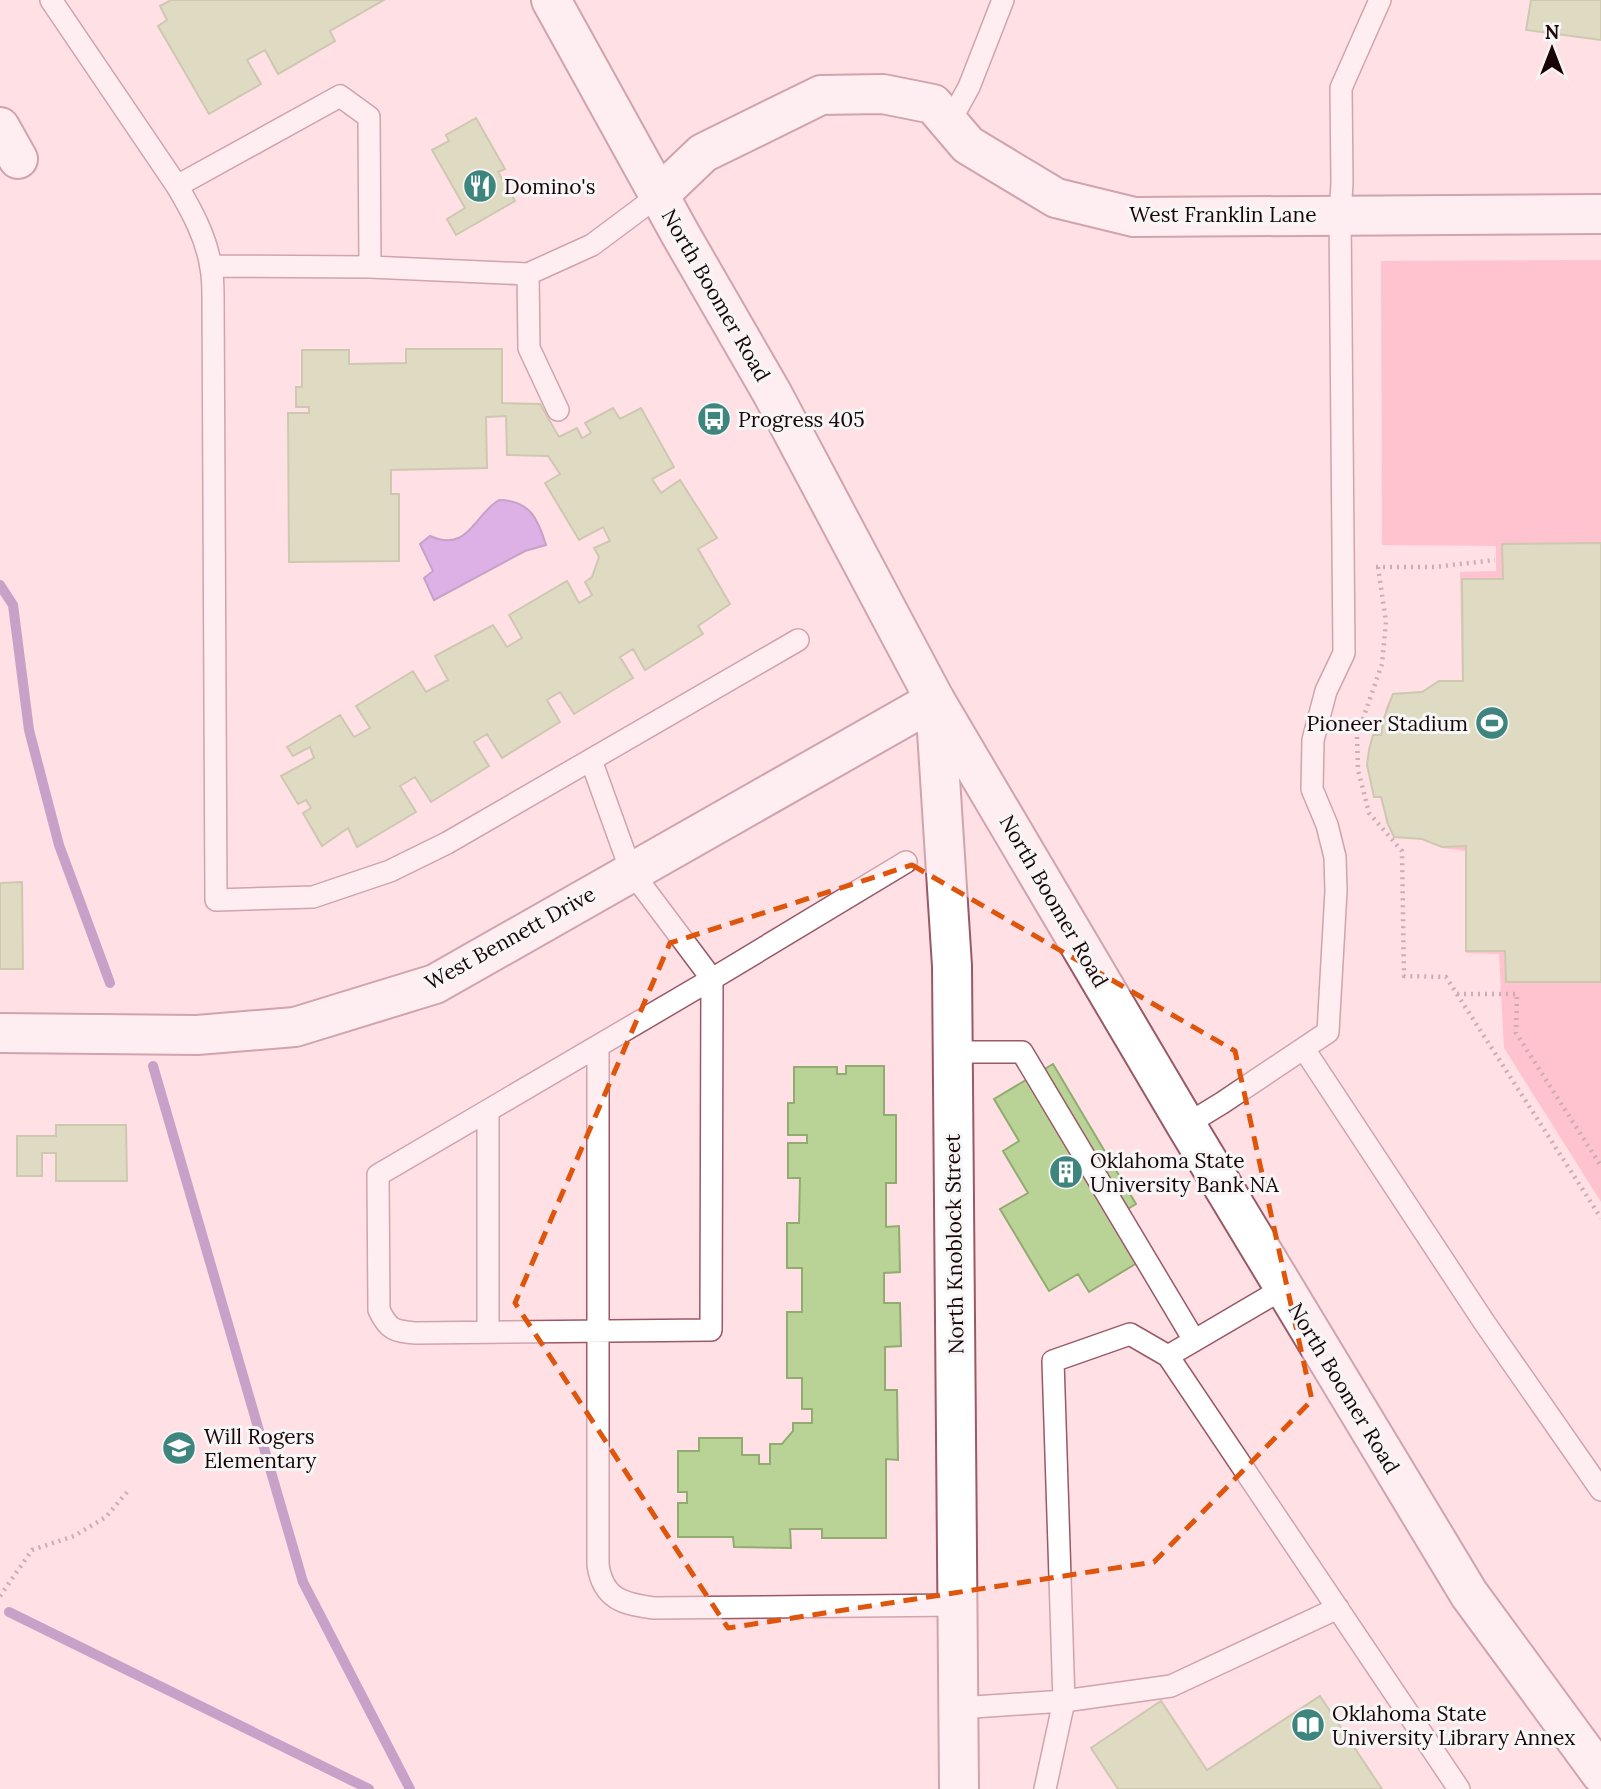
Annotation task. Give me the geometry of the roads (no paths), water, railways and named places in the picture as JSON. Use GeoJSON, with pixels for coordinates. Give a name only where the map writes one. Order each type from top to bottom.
{"type":"FeatureCollection","features":[{"type":"Feature","properties":{"kind":"street","name":"North Boomer Road"},"geometry":{"type":"LineString","coordinates":[[551,0],[772,393],[935,700],[1185,1125],[1469,1594],[1601,1774]]}},
{"type":"Feature","properties":{"kind":"street","name":"West Franklin Lane"},"geometry":{"type":"LineString","coordinates":[[659,195],[703,153],[821,95],[883,94],[933,104],[968,145],[1056,198],[1135,217],[1601,214]]}},
{"type":"Feature","properties":{"kind":"street","name":"West Bennett Drive"},"geometry":{"type":"LineString","coordinates":[[0,1033],[197,1035],[295,1027],[435,984],[935,700]]}},
{"type":"Feature","properties":{"kind":"street","name":"North Knoblock Street"},"geometry":{"type":"LineString","coordinates":[[935,700],[952,965],[959,1789]]}},
{"type":"Feature","properties":{"kind":"lane"},"geometry":{"type":"LineString","coordinates":[[51,0],[195,216],[211,267],[216,900],[313,897],[390,872],[447,843],[798,640]]}},
{"type":"Feature","properties":{"kind":"lane"},"geometry":{"type":"LineString","coordinates":[[949,123],[969,87],[1003,0]]}},
{"type":"Feature","properties":{"kind":"lane"},"geometry":{"type":"LineString","coordinates":[[1185,1125],[1328,1032],[1336,891],[1335,857],[1327,825],[1312,789],[1313,740],[1326,691],[1344,653],[1340,215],[1342,88],[1380,0]]}},
{"type":"Feature","properties":{"kind":"lane"},"geometry":{"type":"LineString","coordinates":[[177,186],[341,96],[369,117],[370,267]]}},
{"type":"Feature","properties":{"kind":"lane"},"geometry":{"type":"LineString","coordinates":[[211,267],[370,267],[528,274],[592,246],[659,195]]}},
{"type":"Feature","properties":{"kind":"lane"},"geometry":{"type":"LineString","coordinates":[[528,274],[528,348],[558,410]]}},
{"type":"Feature","properties":{"kind":"lane"},"geometry":{"type":"LineString","coordinates":[[591,760],[631,871],[712,979],[711,1330],[395,1331],[385,1323],[379,1310],[378,1175],[712,979],[906,862]]}},
{"type":"Feature","properties":{"kind":"lane"},"geometry":{"type":"LineString","coordinates":[[597,1046],[597,1565],[600,1580],[612,1596],[632,1605],[654,1608],[958,1605]]}},
{"type":"Feature","properties":{"kind":"lane"},"geometry":{"type":"LineString","coordinates":[[1304,1049],[1484,1322],[1601,1490]]}},
{"type":"Feature","properties":{"kind":"lane"},"geometry":{"type":"LineString","coordinates":[[952,1052],[1022,1052],[1194,1340]]}},
{"type":"Feature","properties":{"kind":"lane"},"geometry":{"type":"LineString","coordinates":[[488,1111],[488,1332]]}},
{"type":"Feature","properties":{"kind":"lane"},"geometry":{"type":"LineString","coordinates":[[1168,1356],[1284,1288]]}},
{"type":"Feature","properties":{"kind":"lane"},"geometry":{"type":"LineString","coordinates":[[1045,1789],[1064,1701],[1053,1361],[1130,1334],[1168,1356],[1459,1789]]}},
{"type":"Feature","properties":{"kind":"lane"},"geometry":{"type":"LineString","coordinates":[[959,1708],[1064,1701],[1171,1686],[1338,1608]]}},
{"type":"Feature","properties":{"kind":"waterway"},"geometry":{"type":"LineString","coordinates":[[0,585],[13,605],[29,730],[59,845],[110,983]]}},
{"type":"Feature","properties":{"kind":"waterway"},"geometry":{"type":"LineString","coordinates":[[153,1066],[303,1582],[410,1789]]}},
{"type":"Feature","properties":{"kind":"waterway"},"geometry":{"type":"LineString","coordinates":[[9,1612],[369,1789]]}},
{"type":"Feature","properties":{"kind":"place","name":"Domino's"},"geometry":{"type":"Point","coordinates":[480,186]}},
{"type":"Feature","properties":{"kind":"place","name":"Progress 405"},"geometry":{"type":"Point","coordinates":[714,419]}},
{"type":"Feature","properties":{"kind":"place","name":"Pioneer Stadium"},"geometry":{"type":"Point","coordinates":[1492,723]}},
{"type":"Feature","properties":{"kind":"place","name":"Oklahoma State University Bank NA"},"geometry":{"type":"Point","coordinates":[1066,1172]}},
{"type":"Feature","properties":{"kind":"place","name":"Will Rogers Elementary"},"geometry":{"type":"Point","coordinates":[179,1448]}},
{"type":"Feature","properties":{"kind":"place","name":"Oklahoma State University Library Annex"},"geometry":{"type":"Point","coordinates":[1308,1725]}}]}
